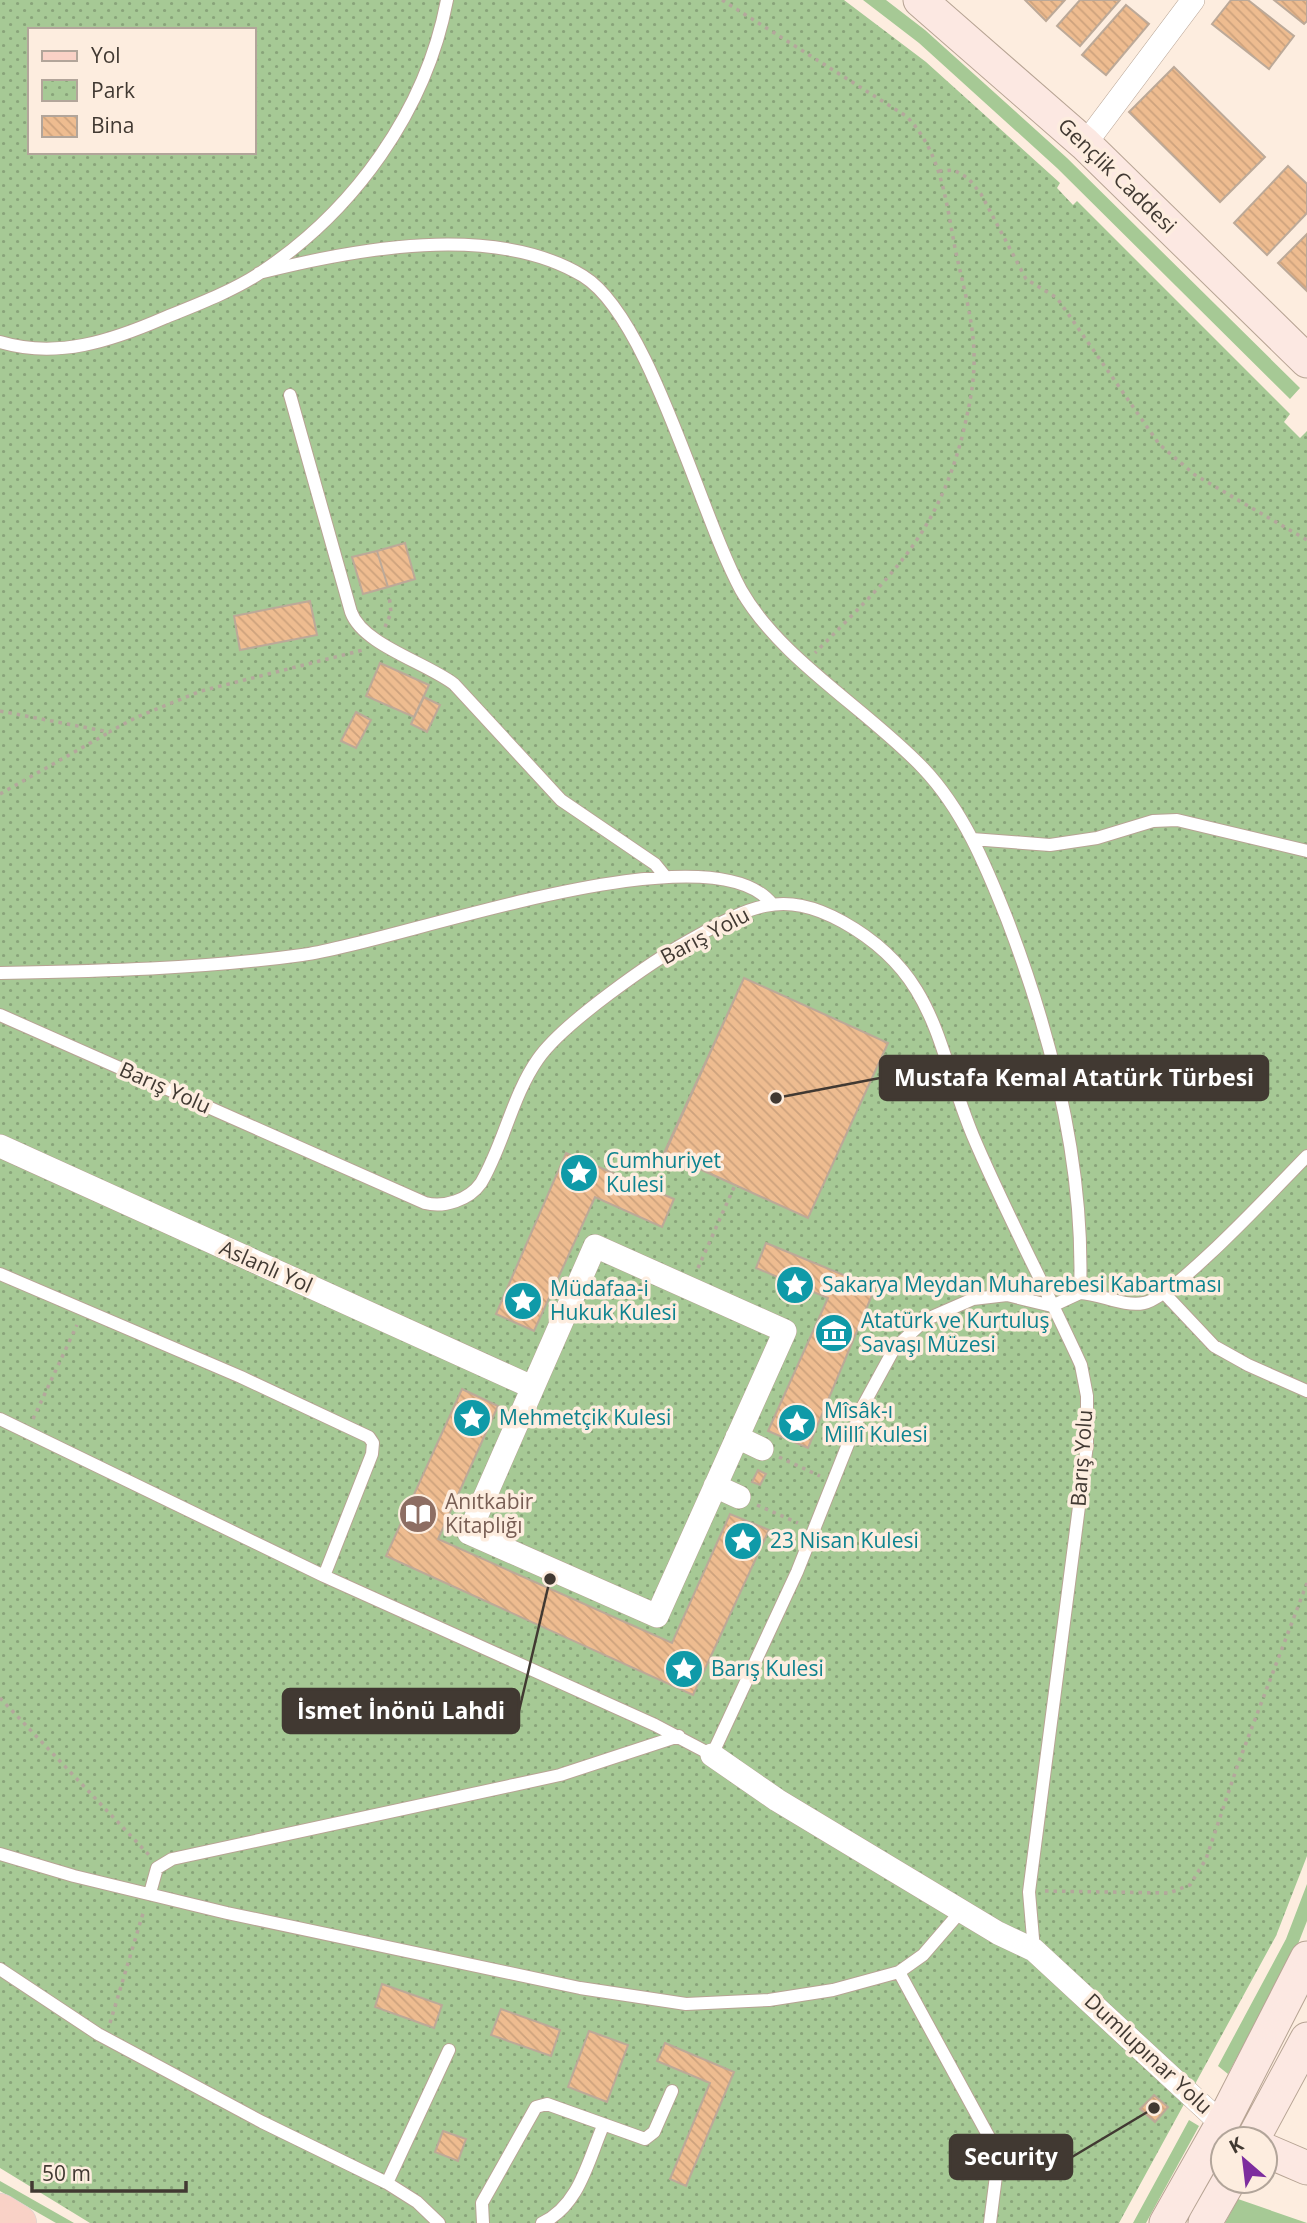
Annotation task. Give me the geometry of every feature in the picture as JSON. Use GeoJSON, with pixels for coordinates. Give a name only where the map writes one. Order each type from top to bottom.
{"type":"FeatureCollection","features":[{"type":"Feature","properties":{"kind":"main road","name":"Gençlik Caddesi"},"geometry":{"type":"LineString","coordinates":[[919,0],[1086,144],[1307,361]]}},
{"type":"Feature","properties":{"kind":"main road"},"geometry":{"type":"LineString","coordinates":[[1236,2125],[1307,1958]]}},
{"type":"Feature","properties":{"kind":"main road"},"geometry":{"type":"LineString","coordinates":[[1261,2125],[1307,2039]]}},
{"type":"Feature","properties":{"kind":"main road"},"geometry":{"type":"LineString","coordinates":[[1279,2156],[1307,2168]]}},
{"type":"Feature","properties":{"kind":"main road"},"geometry":{"type":"LineString","coordinates":[[1166,2223],[1209,2164]]}},
{"type":"Feature","properties":{"kind":"main road"},"geometry":{"type":"LineString","coordinates":[[1205,2223],[1221,2195]]}},
{"type":"Feature","properties":{"kind":"main road"},"geometry":{"type":"LineString","coordinates":[[0,2212],[18,2223]]}},
{"type":"Feature","properties":{"kind":"street"},"geometry":{"type":"LineString","coordinates":[[1086,144],[1193,0]]}},
{"type":"Feature","properties":{"kind":"street","name":"Aslanlı Yol"},"geometry":{"type":"LineString","coordinates":[[0,1146],[533,1387]]}},
{"type":"Feature","properties":{"kind":"street"},"geometry":{"type":"LineString","coordinates":[[595,1246],[694,1278],[785,1331],[657,1616],[469,1533],[595,1246]]}},
{"type":"Feature","properties":{"kind":"street"},"geometry":{"type":"LineString","coordinates":[[737,1437],[762,1449]]}},
{"type":"Feature","properties":{"kind":"street"},"geometry":{"type":"LineString","coordinates":[[715,1486],[739,1497]]}},
{"type":"Feature","properties":{"kind":"street","name":"Dumlupınar Yolu"},"geometry":{"type":"LineString","coordinates":[[712,1755],[777,1800],[961,1911],[1034,1950],[1226,2125]]}},
{"type":"Feature","properties":{"kind":"lane"},"geometry":{"type":"LineString","coordinates":[[0,342],[15,347],[65,349],[116,339],[259,273],[304,239],[354,190],[394,137],[425,77],[442,28],[447,0]]}},
{"type":"Feature","properties":{"kind":"lane"},"geometry":{"type":"LineString","coordinates":[[259,273],[350,253],[454,246],[522,253],[542,258],[596,285],[609,299],[631,333],[740,588],[765,625],[925,770],[972,839],[1019,950],[1046,1036],[1070,1146],[1080,1248],[1080,1293]]}},
{"type":"Feature","properties":{"kind":"lane"},"geometry":{"type":"LineString","coordinates":[[290,395],[351,612],[359,627],[376,640],[434,669],[454,684],[561,800],[655,864],[664,875]]}},
{"type":"Feature","properties":{"kind":"lane"},"geometry":{"type":"LineString","coordinates":[[972,839],[1062,844],[1153,821],[1177,820],[1307,851]]}},
{"type":"Feature","properties":{"kind":"lane"},"geometry":{"type":"LineString","coordinates":[[0,973],[160,970],[301,956],[587,887],[664,875],[740,883],[758,890],[772,904]]}},
{"type":"Feature","properties":{"kind":"lane","name":"Barış Yolu"},"geometry":{"type":"LineString","coordinates":[[0,1015],[412,1197],[439,1205],[468,1195],[481,1183],[534,1065],[552,1043],[677,947],[713,927],[772,904],[798,903],[838,919],[880,944],[909,976],[940,1040],[972,1134],[1081,1366],[1087,1396],[1087,1445],[1029,1892],[1034,1950]]}},
{"type":"Feature","properties":{"kind":"lane"},"geometry":{"type":"LineString","coordinates":[[0,1419],[324,1576],[679,1736],[712,1755],[813,1530],[880,1369],[901,1340],[917,1325],[954,1305],[984,1297],[1007,1295],[1052,1306],[1080,1293],[1142,1304],[1164,1293],[1247,1219],[1307,1156]]}},
{"type":"Feature","properties":{"kind":"lane"},"geometry":{"type":"LineString","coordinates":[[0,1274],[247,1380],[369,1437],[373,1443],[372,1454],[324,1576]]}},
{"type":"Feature","properties":{"kind":"lane"},"geometry":{"type":"LineString","coordinates":[[1164,1293],[1214,1346],[1248,1365],[1307,1391]]}},
{"type":"Feature","properties":{"kind":"lane"},"geometry":{"type":"LineString","coordinates":[[150,1893],[159,1865],[173,1859],[560,1775],[679,1736]]}},
{"type":"Feature","properties":{"kind":"lane"},"geometry":{"type":"LineString","coordinates":[[0,1854],[74,1876],[580,1988],[686,2004],[769,2000],[833,1990],[899,1972],[923,1955],[961,1911]]}},
{"type":"Feature","properties":{"kind":"lane"},"geometry":{"type":"LineString","coordinates":[[0,1969],[105,2039],[387,2183],[418,2202],[439,2223]]}},
{"type":"Feature","properties":{"kind":"lane"},"geometry":{"type":"LineString","coordinates":[[899,1972],[989,2137],[997,2168],[990,2223]]}},
{"type":"Feature","properties":{"kind":"lane"},"geometry":{"type":"LineString","coordinates":[[387,2183],[449,2050]]}},
{"type":"Feature","properties":{"kind":"lane"},"geometry":{"type":"LineString","coordinates":[[483,2223],[482,2203],[536,2107],[547,2104],[645,2139],[654,2132],[672,2091]]}},
{"type":"Feature","properties":{"kind":"lane"},"geometry":{"type":"LineString","coordinates":[[542,2223],[553,2218],[573,2198],[603,2126]]}},
{"type":"Feature","properties":{"kind":"path"},"geometry":{"type":"LineString","coordinates":[[722,0],[906,116],[928,141],[938,172],[974,354],[972,395],[943,496],[910,551],[892,575],[805,663]]}},
{"type":"Feature","properties":{"kind":"path"},"geometry":{"type":"LineString","coordinates":[[938,172],[954,170],[974,185],[990,209],[1026,279],[1057,298],[1159,444],[1195,475],[1307,540]]}},
{"type":"Feature","properties":{"kind":"path"},"geometry":{"type":"LineString","coordinates":[[0,794],[136,717],[201,691],[363,650],[376,640],[390,618],[389,594]]}},
{"type":"Feature","properties":{"kind":"path"},"geometry":{"type":"LineString","coordinates":[[0,711],[108,732]]}},
{"type":"Feature","properties":{"kind":"path"},"geometry":{"type":"LineString","coordinates":[[694,1278],[735,1185]]}},
{"type":"Feature","properties":{"kind":"path"},"geometry":{"type":"LineString","coordinates":[[26,1432],[84,1310]]}},
{"type":"Feature","properties":{"kind":"path"},"geometry":{"type":"LineString","coordinates":[[799,1466],[832,1481]]}},
{"type":"Feature","properties":{"kind":"path"},"geometry":{"type":"LineString","coordinates":[[777,1514],[813,1530]]}},
{"type":"Feature","properties":{"kind":"path"},"geometry":{"type":"LineString","coordinates":[[1029,1892],[1070,1890],[1153,1894],[1177,1891],[1190,1885],[1206,1859],[1238,1764],[1307,1583]]}},
{"type":"Feature","properties":{"kind":"path"},"geometry":{"type":"LineString","coordinates":[[0,1698],[159,1865]]}},
{"type":"Feature","properties":{"kind":"path"},"geometry":{"type":"LineString","coordinates":[[105,2039],[150,1893]]}},
{"type":"Feature","properties":{"kind":"green space"},"geometry":{"type":"Polygon","coordinates":[[[0,0],[844,0],[926,62],[1060,183],[1057,188],[1073,205],[1077,201],[1290,414],[1284,422],[1300,438],[1307,431],[1307,1856],[1276,1936],[1119,2223],[90,2223],[0,2168],[0,0]]]}},
{"type":"Feature","properties":{"kind":"green space"},"geometry":{"type":"Polygon","coordinates":[[[863,0],[886,0],[925,30],[1067,158],[1300,388],[1290,399],[1057,168],[919,43],[863,0]]]}},
{"type":"Feature","properties":{"kind":"green space"},"geometry":{"type":"Polygon","coordinates":[[[1307,1884],[1307,1921],[1298,1944],[1228,2074],[1218,2066],[1286,1939],[1307,1884]]]}},
{"type":"Feature","properties":{"kind":"green space"},"geometry":{"type":"Polygon","coordinates":[[[1189,2120],[1199,2126],[1146,2223],[1133,2223],[1189,2120]]]}},
{"type":"Feature","properties":{"kind":"green space"},"geometry":{"type":"Polygon","coordinates":[[[0,2181],[74,2223],[56,2223],[0,2191],[0,2181]]]}},
{"type":"Feature","properties":{"kind":"green space"},"geometry":{"type":"Polygon","coordinates":[[[1238,2199],[1307,2223],[1225,2223],[1238,2199]]]}},
{"type":"Feature","properties":{"kind":"building"},"geometry":{"type":"Polygon","coordinates":[[[1025,0],[1065,0],[1046,21],[1025,0]]]}},
{"type":"Feature","properties":{"kind":"building"},"geometry":{"type":"Polygon","coordinates":[[[1080,0],[1120,0],[1080,46],[1057,26],[1080,0]]]}},
{"type":"Feature","properties":{"kind":"building"},"geometry":{"type":"Polygon","coordinates":[[[1231,0],[1248,0],[1294,36],[1269,69],[1212,24],[1231,0]]]}},
{"type":"Feature","properties":{"kind":"building"},"geometry":{"type":"Polygon","coordinates":[[[1274,0],[1307,0],[1307,21],[1304,24],[1274,0]]]}},
{"type":"Feature","properties":{"kind":"building"},"geometry":{"type":"Polygon","coordinates":[[[1126,5],[1149,24],[1106,75],[1082,55],[1126,5]]]}},
{"type":"Feature","properties":{"kind":"building"},"geometry":{"type":"Polygon","coordinates":[[[1174,67],[1265,157],[1220,202],[1129,112],[1174,67]]]}},
{"type":"Feature","properties":{"kind":"building"},"geometry":{"type":"Polygon","coordinates":[[[1288,166],[1307,184],[1307,213],[1267,255],[1234,223],[1288,166]]]}},
{"type":"Feature","properties":{"kind":"building"},"geometry":{"type":"Polygon","coordinates":[[[1307,234],[1307,291],[1278,263],[1307,234]]]}},
{"type":"Feature","properties":{"kind":"building"},"geometry":{"type":"Polygon","coordinates":[[[405,543],[415,579],[388,587],[377,551],[405,543]]]}},
{"type":"Feature","properties":{"kind":"building"},"geometry":{"type":"Polygon","coordinates":[[[377,551],[388,587],[363,594],[352,557],[377,551]]]}},
{"type":"Feature","properties":{"kind":"building"},"geometry":{"type":"Polygon","coordinates":[[[310,601],[317,635],[240,650],[234,616],[310,601]]]}},
{"type":"Feature","properties":{"kind":"building"},"geometry":{"type":"Polygon","coordinates":[[[380,663],[429,685],[414,717],[366,696],[380,663]]]}},
{"type":"Feature","properties":{"kind":"building"},"geometry":{"type":"Polygon","coordinates":[[[424,697],[440,705],[427,732],[411,724],[424,697]]]}},
{"type":"Feature","properties":{"kind":"building"},"geometry":{"type":"Polygon","coordinates":[[[356,712],[371,720],[356,748],[341,741],[356,712]]]}},
{"type":"Feature","properties":{"kind":"building"},"geometry":{"type":"Polygon","coordinates":[[[744,978],[888,1043],[808,1218],[665,1153],[744,978]]]}},
{"type":"Feature","properties":{"kind":"building"},"geometry":{"type":"Polygon","coordinates":[[[744,978],[888,1043],[808,1218],[664,1153],[744,978]]]}},
{"type":"Feature","properties":{"kind":"building"},"geometry":{"type":"Polygon","coordinates":[[[566,1153],[674,1199],[662,1227],[595,1197],[534,1331],[496,1314],[566,1153]]]}},
{"type":"Feature","properties":{"kind":"building","name":"Atatürk ve Kurtuluş Savaşı Müzesi"},"geometry":{"type":"Polygon","coordinates":[[[766,1243],[875,1288],[808,1448],[768,1431],[828,1298],[756,1268],[766,1243]]]}},
{"type":"Feature","properties":{"kind":"building"},"geometry":{"type":"Polygon","coordinates":[[[462,1389],[498,1406],[438,1539],[672,1643],[730,1514],[769,1530],[693,1695],[386,1556],[462,1389]]]}},
{"type":"Feature","properties":{"kind":"building"},"geometry":{"type":"Polygon","coordinates":[[[758,1470],[766,1474],[760,1485],[752,1482],[758,1470]]]}},
{"type":"Feature","properties":{"kind":"building"},"geometry":{"type":"Polygon","coordinates":[[[382,1984],[442,2005],[434,2028],[375,2007],[382,1984]]]}},
{"type":"Feature","properties":{"kind":"building"},"geometry":{"type":"Polygon","coordinates":[[[501,2009],[560,2030],[551,2056],[491,2035],[501,2009]]]}},
{"type":"Feature","properties":{"kind":"building"},"geometry":{"type":"Polygon","coordinates":[[[589,2031],[628,2045],[607,2102],[568,2087],[589,2031]]]}},
{"type":"Feature","properties":{"kind":"building"},"geometry":{"type":"Polygon","coordinates":[[[665,2043],[734,2072],[686,2186],[670,2179],[710,2083],[657,2061],[665,2043]]]}},
{"type":"Feature","properties":{"kind":"building"},"geometry":{"type":"Polygon","coordinates":[[[1154,2095],[1168,2107],[1155,2122],[1140,2109],[1154,2095]]]}},
{"type":"Feature","properties":{"kind":"building"},"geometry":{"type":"Polygon","coordinates":[[[443,2131],[466,2139],[458,2161],[435,2152],[443,2131]]]}},
{"type":"Feature","properties":{"kind":"place","name":"Mustafa Kemal Atatürk Türbesi"},"geometry":{"type":"Point","coordinates":[776,1098]}},
{"type":"Feature","properties":{"kind":"place","name":"Cumhuriyet Kulesi"},"geometry":{"type":"Point","coordinates":[579,1173]}},
{"type":"Feature","properties":{"kind":"place","name":"Sakarya Meydan Muharebesi Kabartması"},"geometry":{"type":"Point","coordinates":[795,1285]}},
{"type":"Feature","properties":{"kind":"place","name":"Müdafaa-i Hukuk Kulesi"},"geometry":{"type":"Point","coordinates":[523,1301]}},
{"type":"Feature","properties":{"kind":"place","name":"Atatürk ve Kurtuluş Savaşı Müzesi"},"geometry":{"type":"Point","coordinates":[834,1333]}},
{"type":"Feature","properties":{"kind":"place","name":"Mehmetçik Kulesi"},"geometry":{"type":"Point","coordinates":[472,1418]}},
{"type":"Feature","properties":{"kind":"place","name":"Mîsâk-ı Millî Kulesi"},"geometry":{"type":"Point","coordinates":[797,1423]}},
{"type":"Feature","properties":{"kind":"place","name":"Anıtkabir Kitaplığı"},"geometry":{"type":"Point","coordinates":[418,1514]}},
{"type":"Feature","properties":{"kind":"place","name":"23 Nisan Kulesi"},"geometry":{"type":"Point","coordinates":[743,1541]}},
{"type":"Feature","properties":{"kind":"place","name":"İsmet İnönü Lahdi"},"geometry":{"type":"Point","coordinates":[550,1579]}},
{"type":"Feature","properties":{"kind":"place","name":"Barış Kulesi"},"geometry":{"type":"Point","coordinates":[684,1669]}},
{"type":"Feature","properties":{"kind":"place","name":"Security"},"geometry":{"type":"Point","coordinates":[1154,2108]}}]}
